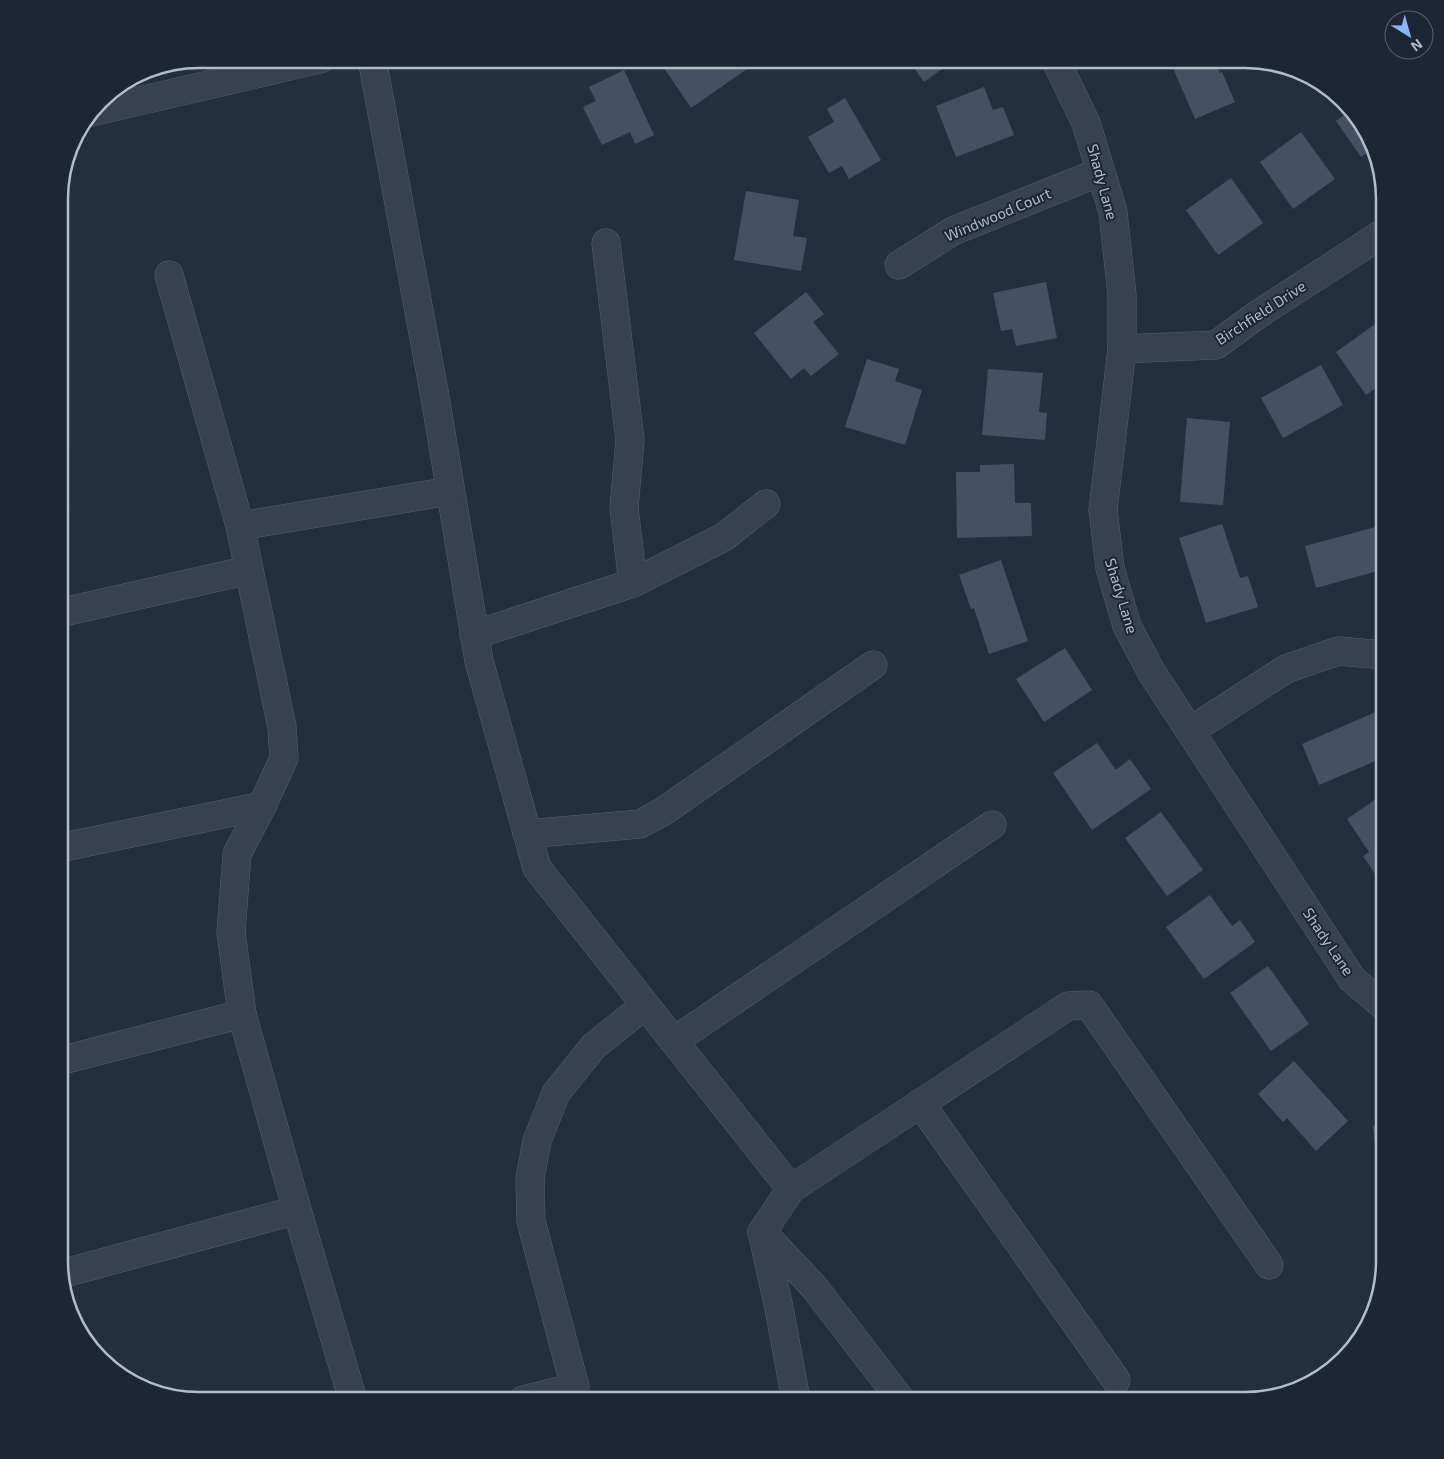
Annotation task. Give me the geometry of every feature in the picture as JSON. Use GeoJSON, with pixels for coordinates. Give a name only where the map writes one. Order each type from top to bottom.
{"type":"FeatureCollection","features":[{"type":"Feature","properties":{"kind":"street"},"geometry":{"type":"LineString","coordinates":[[103,109],[281,68]]}},
{"type":"Feature","properties":{"kind":"street"},"geometry":{"type":"LineString","coordinates":[[374,68],[435,397],[478,660],[537,868],[791,1189]]}},
{"type":"Feature","properties":{"kind":"street","name":"Shady Lane"},"geometry":{"type":"LineString","coordinates":[[1059,68],[1086,123],[1114,222],[1122,295],[1122,349],[1103,510],[1110,568],[1127,626],[1152,673],[1352,979],[1376,999]]}},
{"type":"Feature","properties":{"kind":"street","name":"Windwood Court"},"geometry":{"type":"LineString","coordinates":[[899,265],[953,232],[1100,172]]}},
{"type":"Feature","properties":{"kind":"street","name":"Birchfield Drive"},"geometry":{"type":"LineString","coordinates":[[1122,349],[1216,345],[1257,315],[1376,238]]}},
{"type":"Feature","properties":{"kind":"street"},"geometry":{"type":"LineString","coordinates":[[606,242],[630,440],[624,508],[633,583]]}},
{"type":"Feature","properties":{"kind":"street"},"geometry":{"type":"LineString","coordinates":[[169,275],[240,526],[282,727],[284,758],[237,854],[231,932],[242,1014],[351,1392]]}},
{"type":"Feature","properties":{"kind":"street"},"geometry":{"type":"LineString","coordinates":[[240,526],[450,490]]}},
{"type":"Feature","properties":{"kind":"street"},"geometry":{"type":"LineString","coordinates":[[474,636],[633,583],[724,537],[766,504]]}},
{"type":"Feature","properties":{"kind":"street"},"geometry":{"type":"LineString","coordinates":[[68,611],[249,570]]}},
{"type":"Feature","properties":{"kind":"street"},"geometry":{"type":"LineString","coordinates":[[1190,731],[1286,669],[1338,651],[1376,654]]}},
{"type":"Feature","properties":{"kind":"street"},"geometry":{"type":"LineString","coordinates":[[527,834],[640,824],[664,811],[873,665]]}},
{"type":"Feature","properties":{"kind":"street"},"geometry":{"type":"LineString","coordinates":[[68,846],[262,806]]}},
{"type":"Feature","properties":{"kind":"street"},"geometry":{"type":"LineString","coordinates":[[674,1041],[992,825]]}},
{"type":"Feature","properties":{"kind":"street"},"geometry":{"type":"LineString","coordinates":[[576,1392],[531,1221],[530,1178],[537,1141],[556,1093],[593,1047],[645,1005]]}},
{"type":"Feature","properties":{"kind":"street"},"geometry":{"type":"LineString","coordinates":[[795,1392],[779,1308],[762,1232],[791,1189],[1068,1006],[1089,1005],[1269,1266]]}},
{"type":"Feature","properties":{"kind":"street"},"geometry":{"type":"LineString","coordinates":[[68,1059],[242,1014]]}},
{"type":"Feature","properties":{"kind":"street"},"geometry":{"type":"LineString","coordinates":[[920,1103],[1116,1380]]}},
{"type":"Feature","properties":{"kind":"street"},"geometry":{"type":"LineString","coordinates":[[68,1272],[297,1210]]}},
{"type":"Feature","properties":{"kind":"street"},"geometry":{"type":"LineString","coordinates":[[762,1232],[814,1286],[895,1392]]}},
{"type":"Feature","properties":{"kind":"building"},"geometry":{"type":"Polygon","coordinates":[[[664,68],[746,68],[747,69],[691,108],[664,68]]]}},
{"type":"Feature","properties":{"kind":"building"},"geometry":{"type":"Polygon","coordinates":[[[914,68],[943,68],[924,82],[914,68]]]}},
{"type":"Feature","properties":{"kind":"building"},"geometry":{"type":"Polygon","coordinates":[[[1173,68],[1218,68],[1220,73],[1222,72],[1235,102],[1195,119],[1173,68]]]}},
{"type":"Feature","properties":{"kind":"building"},"geometry":{"type":"Polygon","coordinates":[[[624,70],[654,135],[635,144],[630,132],[602,145],[583,107],[596,101],[589,87],[624,70]]]}},
{"type":"Feature","properties":{"kind":"building"},"geometry":{"type":"Polygon","coordinates":[[[984,87],[993,110],[1003,107],[1014,135],[956,157],[936,106],[984,87]]]}},
{"type":"Feature","properties":{"kind":"building"},"geometry":{"type":"Polygon","coordinates":[[[845,98],[881,160],[849,179],[842,166],[829,173],[808,137],[834,122],[827,109],[845,98]]]}},
{"type":"Feature","properties":{"kind":"building"},"geometry":{"type":"Polygon","coordinates":[[[1345,114],[1359,133],[1368,152],[1361,157],[1336,121],[1345,114]]]}},
{"type":"Feature","properties":{"kind":"building"},"geometry":{"type":"Polygon","coordinates":[[[1301,132],[1335,179],[1293,209],[1260,162],[1301,132]]]}},
{"type":"Feature","properties":{"kind":"building"},"geometry":{"type":"Polygon","coordinates":[[[1231,178],[1263,223],[1218,255],[1186,210],[1231,178]]]}},
{"type":"Feature","properties":{"kind":"building"},"geometry":{"type":"Polygon","coordinates":[[[746,191],[799,200],[793,236],[807,238],[801,271],[734,260],[746,191]]]}},
{"type":"Feature","properties":{"kind":"building"},"geometry":{"type":"Polygon","coordinates":[[[1046,282],[1057,338],[1016,346],[1012,329],[1001,331],[993,293],[1046,282]]]}},
{"type":"Feature","properties":{"kind":"building"},"geometry":{"type":"Polygon","coordinates":[[[806,292],[824,314],[813,322],[839,354],[811,376],[804,368],[791,379],[754,333],[806,292]]]}},
{"type":"Feature","properties":{"kind":"building"},"geometry":{"type":"Polygon","coordinates":[[[1376,323],[1376,388],[1366,395],[1336,352],[1376,323]]]}},
{"type":"Feature","properties":{"kind":"building"},"geometry":{"type":"Polygon","coordinates":[[[867,359],[899,369],[895,381],[922,390],[905,445],[845,427],[867,359]]]}},
{"type":"Feature","properties":{"kind":"building"},"geometry":{"type":"Polygon","coordinates":[[[1321,365],[1343,405],[1283,438],[1261,398],[1321,365]]]}},
{"type":"Feature","properties":{"kind":"building"},"geometry":{"type":"Polygon","coordinates":[[[988,369],[1043,373],[1039,412],[1047,413],[1045,440],[982,435],[988,369]]]}},
{"type":"Feature","properties":{"kind":"building"},"geometry":{"type":"Polygon","coordinates":[[[1187,418],[1230,422],[1223,505],[1180,502],[1187,418]]]}},
{"type":"Feature","properties":{"kind":"building"},"geometry":{"type":"Polygon","coordinates":[[[1014,464],[1015,503],[1031,503],[1032,536],[957,538],[956,472],[980,472],[980,465],[1014,464]]]}},
{"type":"Feature","properties":{"kind":"building"},"geometry":{"type":"Polygon","coordinates":[[[1222,524],[1240,578],[1248,576],[1258,607],[1206,623],[1179,538],[1222,524]]]}},
{"type":"Feature","properties":{"kind":"building"},"geometry":{"type":"Polygon","coordinates":[[[1376,527],[1376,571],[1316,588],[1305,546],[1376,527]]]}},
{"type":"Feature","properties":{"kind":"building"},"geometry":{"type":"Polygon","coordinates":[[[1001,560],[1028,641],[989,654],[974,608],[971,609],[959,575],[1001,560]]]}},
{"type":"Feature","properties":{"kind":"building"},"geometry":{"type":"Polygon","coordinates":[[[1065,648],[1092,690],[1044,722],[1016,679],[1065,648]]]}},
{"type":"Feature","properties":{"kind":"building"},"geometry":{"type":"Polygon","coordinates":[[[1376,712],[1376,761],[1319,785],[1302,744],[1376,712]]]}},
{"type":"Feature","properties":{"kind":"building"},"geometry":{"type":"Polygon","coordinates":[[[1097,743],[1116,770],[1130,759],[1151,789],[1092,830],[1053,773],[1097,743]]]}},
{"type":"Feature","properties":{"kind":"building"},"geometry":{"type":"Polygon","coordinates":[[[1376,799],[1376,876],[1363,856],[1369,852],[1347,819],[1376,799]]]}},
{"type":"Feature","properties":{"kind":"building"},"geometry":{"type":"Polygon","coordinates":[[[1161,812],[1203,870],[1167,896],[1125,838],[1161,812]]]}},
{"type":"Feature","properties":{"kind":"building"},"geometry":{"type":"Polygon","coordinates":[[[1210,895],[1232,926],[1240,920],[1255,942],[1204,979],[1166,927],[1210,895]]]}},
{"type":"Feature","properties":{"kind":"building"},"geometry":{"type":"Polygon","coordinates":[[[1268,966],[1309,1024],[1271,1051],[1230,993],[1268,966]]]}},
{"type":"Feature","properties":{"kind":"building"},"geometry":{"type":"Polygon","coordinates":[[[1294,1061],[1348,1121],[1316,1151],[1287,1118],[1283,1122],[1258,1094],[1294,1061]]]}},
{"type":"Feature","properties":{"kind":"building"},"geometry":{"type":"Polygon","coordinates":[[[1373,1126],[1376,1126],[1376,1159],[1373,1126]]]}}]}
